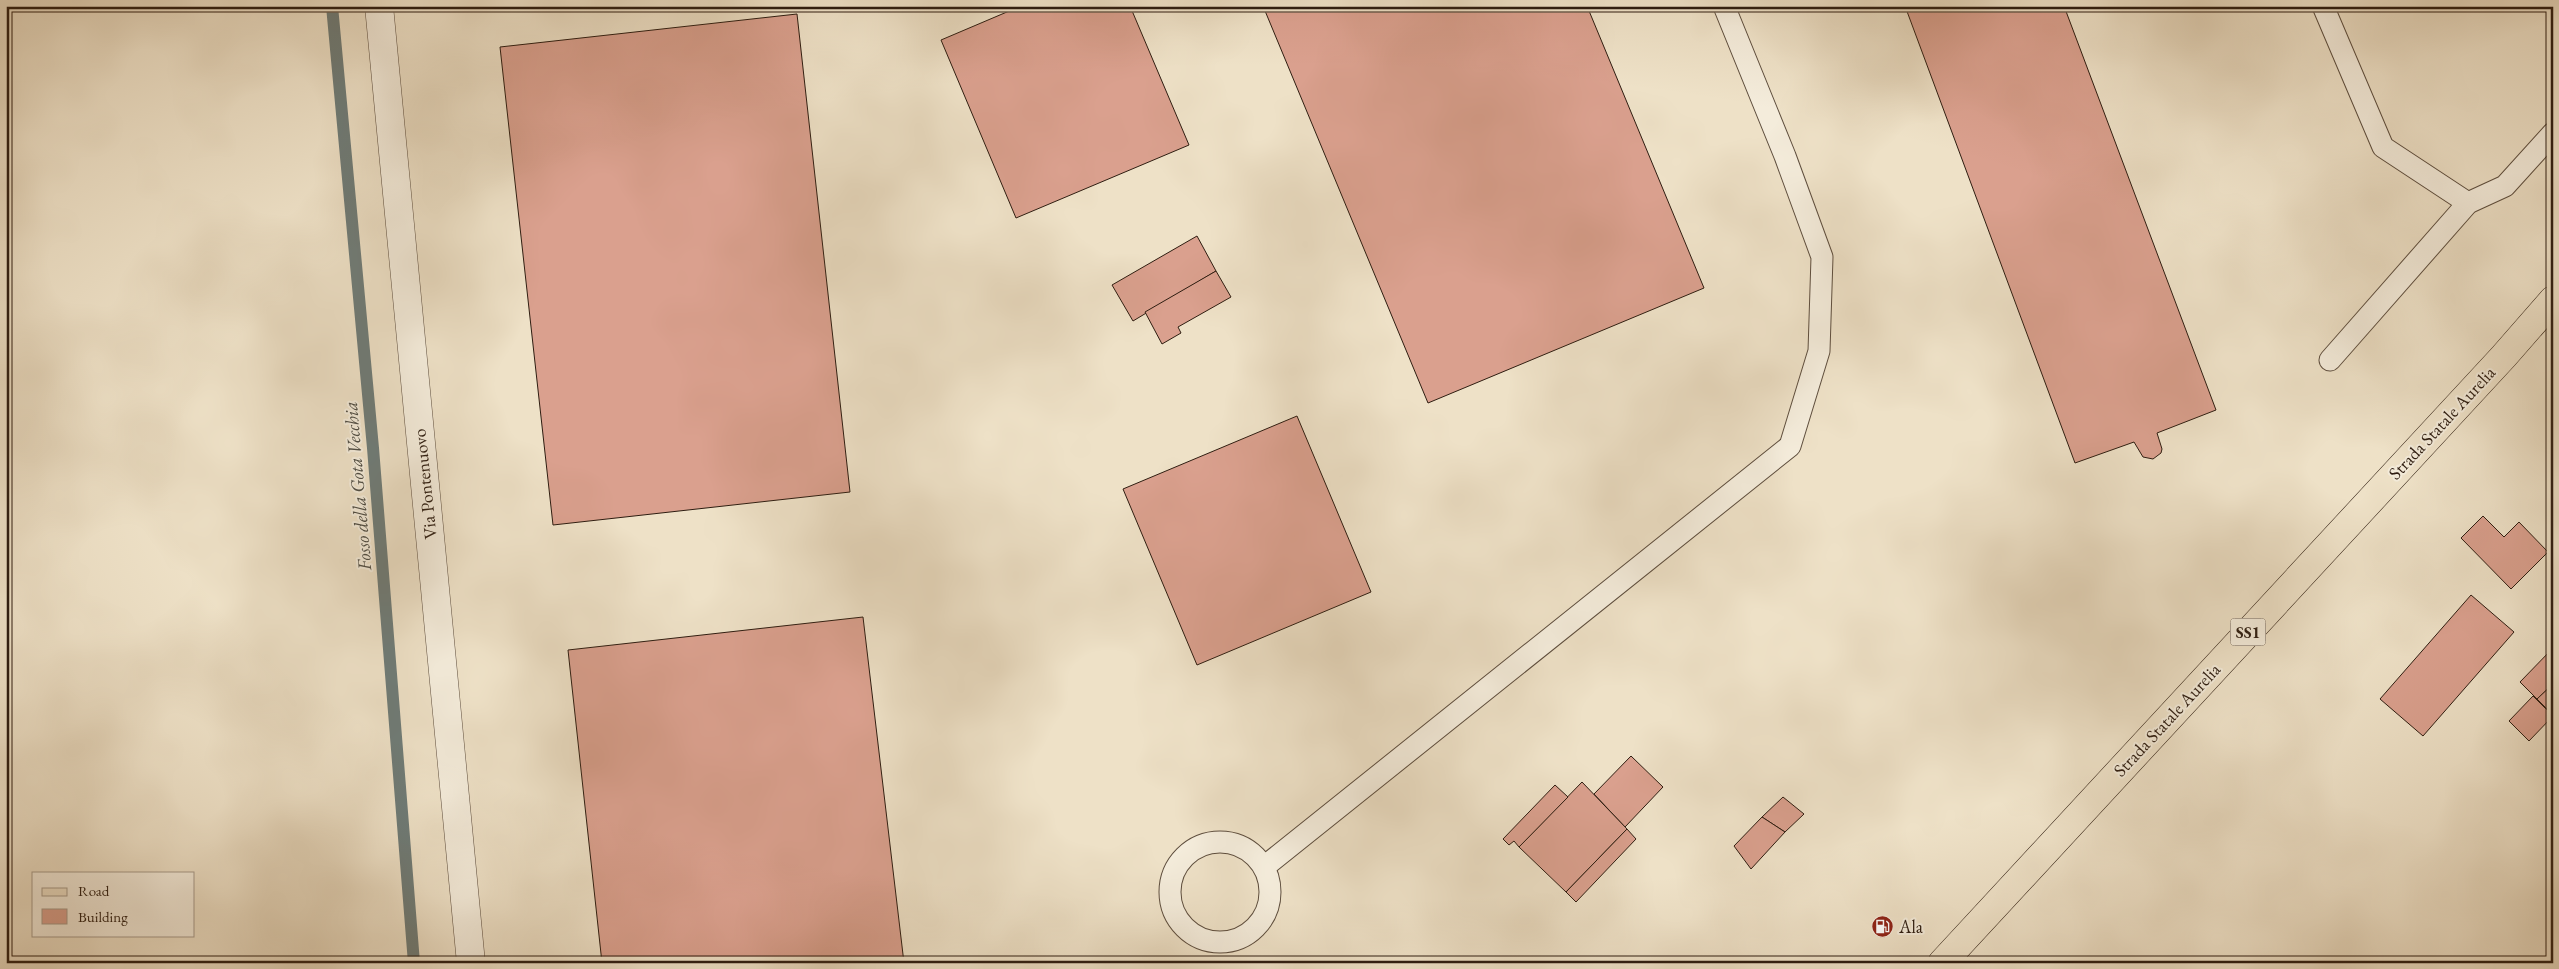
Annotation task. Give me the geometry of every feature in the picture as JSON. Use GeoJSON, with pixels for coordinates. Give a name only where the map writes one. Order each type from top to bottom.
{"type":"FeatureCollection","features":[{"type":"Feature","properties":{"kind":"main road","name":"Strada Statale Aurelia"},"geometry":{"type":"LineString","coordinates":[[1942,963],[2504,356],[2553,300]]}},
{"type":"Feature","properties":{"kind":"street","name":"Via Pontenuovo"},"geometry":{"type":"LineString","coordinates":[[379,6],[471,963]]}},
{"type":"Feature","properties":{"kind":"lane"},"geometry":{"type":"LineString","coordinates":[[1264,867],[1790,446],[1819,351],[1822,257],[1785,156],[1724,6]]}},
{"type":"Feature","properties":{"kind":"lane"},"geometry":{"type":"LineString","coordinates":[[2323,6],[2383,147],[2468,203]]}},
{"type":"Feature","properties":{"kind":"lane"},"geometry":{"type":"LineString","coordinates":[[2330,360],[2468,203],[2505,186],[2553,133]]}},
{"type":"Feature","properties":{"kind":"lane"},"geometry":{"type":"LineString","coordinates":[[1231,842],[1239,844],[1253,854],[1264,867],[1270,883],[1270,898],[1266,914],[1256,928],[1243,937],[1227,942],[1210,942],[1195,936],[1182,926],[1173,912],[1169,896],[1171,878],[1178,863],[1190,850],[1205,843],[1231,842]]}},
{"type":"Feature","properties":{"kind":"building"},"geometry":{"type":"Polygon","coordinates":[[[1021,6],[1130,6],[1189,145],[1016,218],[941,40],[1021,6]]]}},
{"type":"Feature","properties":{"kind":"building"},"geometry":{"type":"Polygon","coordinates":[[[1263,6],[1587,6],[1704,288],[1428,403],[1263,6]]]}},
{"type":"Feature","properties":{"kind":"building"},"geometry":{"type":"Polygon","coordinates":[[[1905,6],[2064,6],[2216,410],[2157,433],[2162,449],[2161,453],[2153,459],[2143,457],[2134,442],[2075,463],[1905,6]]]}},
{"type":"Feature","properties":{"kind":"building"},"geometry":{"type":"Polygon","coordinates":[[[797,14],[850,492],[553,525],[500,47],[797,14]]]}},
{"type":"Feature","properties":{"kind":"building"},"geometry":{"type":"Polygon","coordinates":[[[1197,236],[1216,271],[1133,321],[1112,285],[1197,236]]]}},
{"type":"Feature","properties":{"kind":"building"},"geometry":{"type":"Polygon","coordinates":[[[1216,271],[1231,297],[1178,327],[1181,333],[1162,344],[1145,312],[1216,271]]]}},
{"type":"Feature","properties":{"kind":"building"},"geometry":{"type":"Polygon","coordinates":[[[1297,416],[1371,592],[1197,665],[1123,489],[1297,416]]]}},
{"type":"Feature","properties":{"kind":"building"},"geometry":{"type":"Polygon","coordinates":[[[2483,516],[2504,537],[2519,522],[2548,552],[2511,589],[2461,538],[2483,516]]]}},
{"type":"Feature","properties":{"kind":"building"},"geometry":{"type":"Polygon","coordinates":[[[2471,595],[2514,632],[2423,736],[2380,699],[2471,595]]]}},
{"type":"Feature","properties":{"kind":"building"},"geometry":{"type":"Polygon","coordinates":[[[863,617],[904,963],[602,963],[568,650],[863,617]]]}},
{"type":"Feature","properties":{"kind":"building"},"geometry":{"type":"Polygon","coordinates":[[[2553,648],[2553,684],[2537,699],[2520,682],[2553,648]]]}},
{"type":"Feature","properties":{"kind":"building"},"geometry":{"type":"Polygon","coordinates":[[[2553,684],[2553,715],[2537,699],[2553,684]]]}},
{"type":"Feature","properties":{"kind":"building"},"geometry":{"type":"Polygon","coordinates":[[[2533,696],[2553,716],[2529,741],[2509,721],[2533,696]]]}},
{"type":"Feature","properties":{"kind":"building"},"geometry":{"type":"Polygon","coordinates":[[[1631,756],[1663,787],[1625,827],[1594,794],[1631,756]]]}},
{"type":"Feature","properties":{"kind":"building"},"geometry":{"type":"Polygon","coordinates":[[[1582,782],[1627,829],[1566,892],[1519,847],[1582,782]]]}},
{"type":"Feature","properties":{"kind":"building"},"geometry":{"type":"Polygon","coordinates":[[[1555,785],[1568,797],[1519,847],[1514,841],[1509,845],[1503,839],[1555,785]]]}},
{"type":"Feature","properties":{"kind":"building"},"geometry":{"type":"Polygon","coordinates":[[[1783,797],[1804,814],[1785,832],[1762,817],[1783,797]]]}},
{"type":"Feature","properties":{"kind":"building"},"geometry":{"type":"Polygon","coordinates":[[[1762,817],[1785,832],[1751,869],[1734,846],[1762,817]]]}},
{"type":"Feature","properties":{"kind":"building"},"geometry":{"type":"Polygon","coordinates":[[[1627,829],[1636,839],[1576,902],[1566,892],[1627,829]]]}},
{"type":"Feature","properties":{"kind":"waterway","name":"Fosso della Gota Vecchia"},"geometry":{"type":"LineString","coordinates":[[332,6],[373,448],[414,963]]}},
{"type":"Feature","properties":{"kind":"place","name":"Ala"},"geometry":{"type":"Point","coordinates":[1883,927]}}]}
